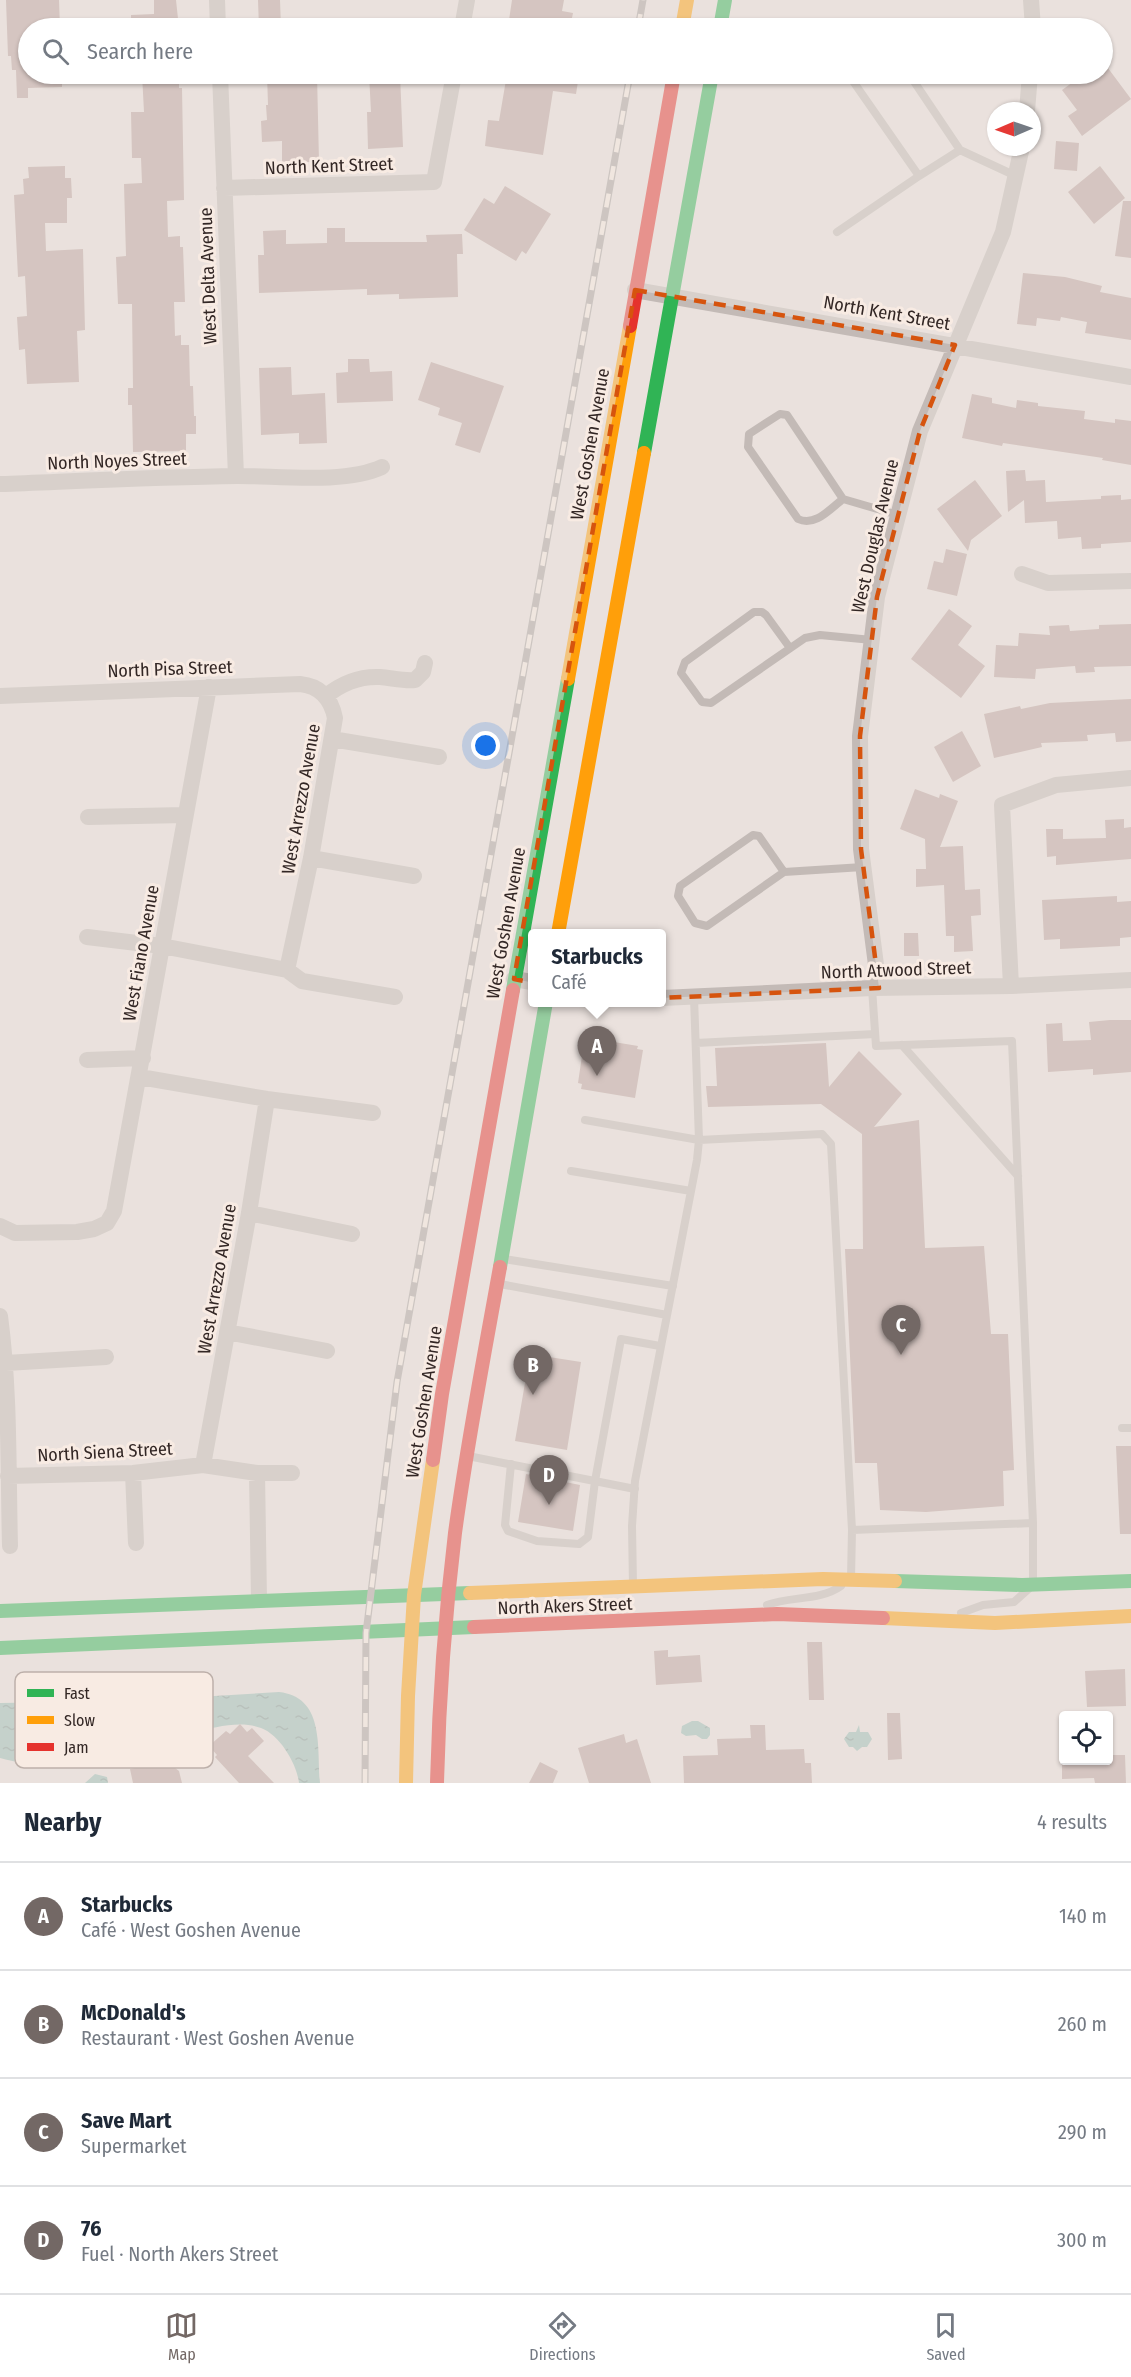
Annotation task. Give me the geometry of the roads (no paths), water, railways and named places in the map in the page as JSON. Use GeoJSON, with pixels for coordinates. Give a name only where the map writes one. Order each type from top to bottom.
{"type":"FeatureCollection","features":[{"type":"Feature","properties":{"kind":"main road"},"geometry":{"type":"LineString","coordinates":[[684,18],[687,0]]}},
{"type":"Feature","properties":{"kind":"main road"},"geometry":{"type":"LineString","coordinates":[[722,18],[725,0]]}},
{"type":"Feature","properties":{"kind":"main road","name":"West Goshen Avenue"},"geometry":{"type":"LineString","coordinates":[[406,1783],[414,1595],[442,1394],[672,84]]}},
{"type":"Feature","properties":{"kind":"main road"},"geometry":{"type":"LineString","coordinates":[[559,929],[710,84]]}},
{"type":"Feature","properties":{"kind":"main road"},"geometry":{"type":"LineString","coordinates":[[437,1783],[443,1629],[465,1455],[545,1007]]}},
{"type":"Feature","properties":{"kind":"main road"},"geometry":{"type":"LineString","coordinates":[[500,1064],[510,1087]]}},
{"type":"Feature","properties":{"kind":"main road"},"geometry":{"type":"LineString","coordinates":[[485,1268],[497,1283]]}},
{"type":"Feature","properties":{"kind":"main road","name":"North Akers Street"},"geometry":{"type":"LineString","coordinates":[[0,1611],[633,1585],[851,1579],[1033,1585],[1131,1581]]}},
{"type":"Feature","properties":{"kind":"main road","name":"North Akers Street"},"geometry":{"type":"LineString","coordinates":[[0,1648],[777,1614],[995,1623],[1131,1616]]}},
{"type":"Feature","properties":{"kind":"street"},"geometry":{"type":"LineString","coordinates":[[217,0],[218,18]]}},
{"type":"Feature","properties":{"kind":"street"},"geometry":{"type":"LineString","coordinates":[[464,18],[467,0]]}},
{"type":"Feature","properties":{"kind":"street"},"geometry":{"type":"LineString","coordinates":[[1031,0],[1032,18]]}},
{"type":"Feature","properties":{"kind":"street","name":"West Delta Avenue"},"geometry":{"type":"LineString","coordinates":[[220,84],[236,476]]}},
{"type":"Feature","properties":{"kind":"street","name":"North Kent Street"},"geometry":{"type":"LineString","coordinates":[[224,188],[434,183],[452,84]]}},
{"type":"Feature","properties":{"kind":"street"},"geometry":{"type":"LineString","coordinates":[[1028,102],[1029,84]]}},
{"type":"Feature","properties":{"kind":"street","name":"West Douglas Avenue"},"geometry":{"type":"LineString","coordinates":[[875,988],[861,849],[860,735],[877,597],[920,431],[1003,232],[1020,156]]}},
{"type":"Feature","properties":{"kind":"street","name":"North Kent Street"},"geometry":{"type":"LineString","coordinates":[[635,290],[1131,377]]}},
{"type":"Feature","properties":{"kind":"street","name":"North Noyes Street"},"geometry":{"type":"LineString","coordinates":[[0,484],[236,476],[342,476],[372,471],[382,466]]}},
{"type":"Feature","properties":{"kind":"street"},"geometry":{"type":"LineString","coordinates":[[1022,574],[1048,583],[1131,580]]}},
{"type":"Feature","properties":{"kind":"street"},"geometry":{"type":"LineString","coordinates":[[329,700],[336,688],[358,679],[379,677],[415,680],[423,672],[425,663]]}},
{"type":"Feature","properties":{"kind":"street","name":"North Pisa Street"},"geometry":{"type":"LineString","coordinates":[[0,696],[300,684],[318,688],[329,700]]}},
{"type":"Feature","properties":{"kind":"street","name":"West Fiano Avenue"},"geometry":{"type":"LineString","coordinates":[[0,1226],[15,1233],[77,1232],[94,1229],[106,1223],[114,1211],[120,1188],[209,687]]}},
{"type":"Feature","properties":{"kind":"street","name":"West Arrezzo Avenue"},"geometry":{"type":"LineString","coordinates":[[286,970],[311,858],[332,739],[335,717],[329,700]]}},
{"type":"Feature","properties":{"kind":"street"},"geometry":{"type":"LineString","coordinates":[[332,739],[439,757]]}},
{"type":"Feature","properties":{"kind":"street"},"geometry":{"type":"LineString","coordinates":[[1011,986],[1002,806],[1056,784],[1131,778]]}},
{"type":"Feature","properties":{"kind":"street"},"geometry":{"type":"LineString","coordinates":[[88,817],[185,815]]}},
{"type":"Feature","properties":{"kind":"street"},"geometry":{"type":"LineString","coordinates":[[311,858],[414,876]]}},
{"type":"Feature","properties":{"kind":"street"},"geometry":{"type":"LineString","coordinates":[[87,937],[162,946],[286,970],[302,981],[395,997]]}},
{"type":"Feature","properties":{"kind":"street"},"geometry":{"type":"LineString","coordinates":[[514,978],[528,981]]}},
{"type":"Feature","properties":{"kind":"street","name":"North Atwood Street"},"geometry":{"type":"LineString","coordinates":[[666,998],[875,988],[1131,981]]}},
{"type":"Feature","properties":{"kind":"street"},"geometry":{"type":"LineString","coordinates":[[87,1059],[143,1058]]}},
{"type":"Feature","properties":{"kind":"street"},"geometry":{"type":"LineString","coordinates":[[140,1077],[267,1099],[373,1113]]}},
{"type":"Feature","properties":{"kind":"street","name":"West Arrezzo Avenue"},"geometry":{"type":"LineString","coordinates":[[203,1465],[249,1213],[267,1099]]}},
{"type":"Feature","properties":{"kind":"street"},"geometry":{"type":"LineString","coordinates":[[249,1213],[352,1233]]}},
{"type":"Feature","properties":{"kind":"street"},"geometry":{"type":"LineString","coordinates":[[0,1316],[6,1362],[4,1428],[10,1546]]}},
{"type":"Feature","properties":{"kind":"street"},"geometry":{"type":"LineString","coordinates":[[227,1332],[327,1351]]}},
{"type":"Feature","properties":{"kind":"street"},"geometry":{"type":"LineString","coordinates":[[6,1362],[106,1357]]}},
{"type":"Feature","properties":{"kind":"street","name":"North Siena Street"},"geometry":{"type":"LineString","coordinates":[[8,1476],[133,1473],[203,1465],[257,1473],[292,1473]]}},
{"type":"Feature","properties":{"kind":"street"},"geometry":{"type":"LineString","coordinates":[[133,1473],[136,1543]]}},
{"type":"Feature","properties":{"kind":"street"},"geometry":{"type":"LineString","coordinates":[[257,1473],[260,1600]]}},
{"type":"Feature","properties":{"kind":"lane"},"geometry":{"type":"LineString","coordinates":[[855,84],[919,176]]}},
{"type":"Feature","properties":{"kind":"lane"},"geometry":{"type":"LineString","coordinates":[[916,84],[960,150],[1016,176]]}},
{"type":"Feature","properties":{"kind":"lane"},"geometry":{"type":"LineString","coordinates":[[837,232],[960,150]]}},
{"type":"Feature","properties":{"kind":"lane"},"geometry":{"type":"LineString","coordinates":[[843,499],[813,521],[805,522],[798,519],[748,447],[749,434],[780,414],[787,415],[843,499],[898,515]]}},
{"type":"Feature","properties":{"kind":"lane"},"geometry":{"type":"LineString","coordinates":[[790,648],[766,615],[762,612],[754,612],[685,662],[681,673],[702,702],[711,703],[805,638],[820,635],[872,640]]}},
{"type":"Feature","properties":{"kind":"lane"},"geometry":{"type":"LineString","coordinates":[[784,872],[759,836],[753,835],[680,885],[678,896],[695,923],[707,926],[784,872],[863,867]]}},
{"type":"Feature","properties":{"kind":"lane"},"geometry":{"type":"LineString","coordinates":[[875,988],[876,1047],[1012,1041],[1033,1523],[1033,1585],[1014,1602],[983,1605],[940,1621]]}},
{"type":"Feature","properties":{"kind":"lane"},"geometry":{"type":"LineString","coordinates":[[633,1585],[632,1526],[635,1489],[699,1140],[694,997]]}},
{"type":"Feature","properties":{"kind":"lane"},"geometry":{"type":"LineString","coordinates":[[696,1043],[875,1034]]}},
{"type":"Feature","properties":{"kind":"lane"},"geometry":{"type":"LineString","coordinates":[[902,1045],[1018,1176]]}},
{"type":"Feature","properties":{"kind":"lane"},"geometry":{"type":"LineString","coordinates":[[585,1120],[699,1140],[822,1134],[831,1144],[852,1530],[851,1579],[830,1593],[780,1600],[739,1616]]}},
{"type":"Feature","properties":{"kind":"lane"},"geometry":{"type":"LineString","coordinates":[[571,1171],[691,1191]]}},
{"type":"Feature","properties":{"kind":"lane"},"geometry":{"type":"LineString","coordinates":[[501,1259],[673,1286]]}},
{"type":"Feature","properties":{"kind":"lane"},"geometry":{"type":"LineString","coordinates":[[497,1283],[667,1315]]}},
{"type":"Feature","properties":{"kind":"lane"},"geometry":{"type":"LineString","coordinates":[[511,1464],[505,1525],[508,1531],[537,1541],[579,1544],[588,1537],[595,1481],[621,1339],[660,1347]]}},
{"type":"Feature","properties":{"kind":"lane"},"geometry":{"type":"LineString","coordinates":[[465,1455],[635,1489]]}},
{"type":"Feature","properties":{"kind":"lane"},"geometry":{"type":"LineString","coordinates":[[852,1530],[1033,1523]]}},
{"type":"Feature","properties":{"kind":"water"},"geometry":{"type":"Polygon","coordinates":[[[279,1692],[294,1696],[304,1703],[316,1726],[320,1783],[299,1783],[295,1767],[281,1743],[261,1728],[244,1725],[213,1728],[213,1696],[279,1692]]]}},
{"type":"Feature","properties":{"kind":"water"},"geometry":{"type":"Polygon","coordinates":[[[0,1703],[15,1703],[15,1761],[0,1758],[0,1703]]]}},
{"type":"Feature","properties":{"kind":"water"},"geometry":{"type":"Polygon","coordinates":[[[698,1721],[710,1728],[710,1735],[707,1739],[681,1733],[682,1726],[698,1721]]]}},
{"type":"Feature","properties":{"kind":"water"},"geometry":{"type":"Polygon","coordinates":[[[859,1725],[860,1732],[868,1732],[872,1739],[867,1747],[862,1747],[857,1751],[849,1747],[844,1739],[849,1732],[856,1732],[859,1725]]]}},
{"type":"Feature","properties":{"kind":"water"},"geometry":{"type":"Polygon","coordinates":[[[95,1774],[107,1777],[108,1783],[85,1783],[95,1774]]]}},
{"type":"Feature","properties":{"kind":"railway"},"geometry":{"type":"LineString","coordinates":[[640,18],[643,0]]}},
{"type":"Feature","properties":{"kind":"railway"},"geometry":{"type":"LineString","coordinates":[[365,1783],[366,1633],[397,1382],[628,84]]}},
{"type":"Feature","properties":{"kind":"place","name":"Starbucks"},"geometry":{"type":"Point","coordinates":[597,1076]}},
{"type":"Feature","properties":{"kind":"place","name":"Save Mart"},"geometry":{"type":"Point","coordinates":[901,1355]}},
{"type":"Feature","properties":{"kind":"place","name":"McDonald's"},"geometry":{"type":"Point","coordinates":[533,1395]}},
{"type":"Feature","properties":{"kind":"place","name":"76"},"geometry":{"type":"Point","coordinates":[549,1505]}}]}
